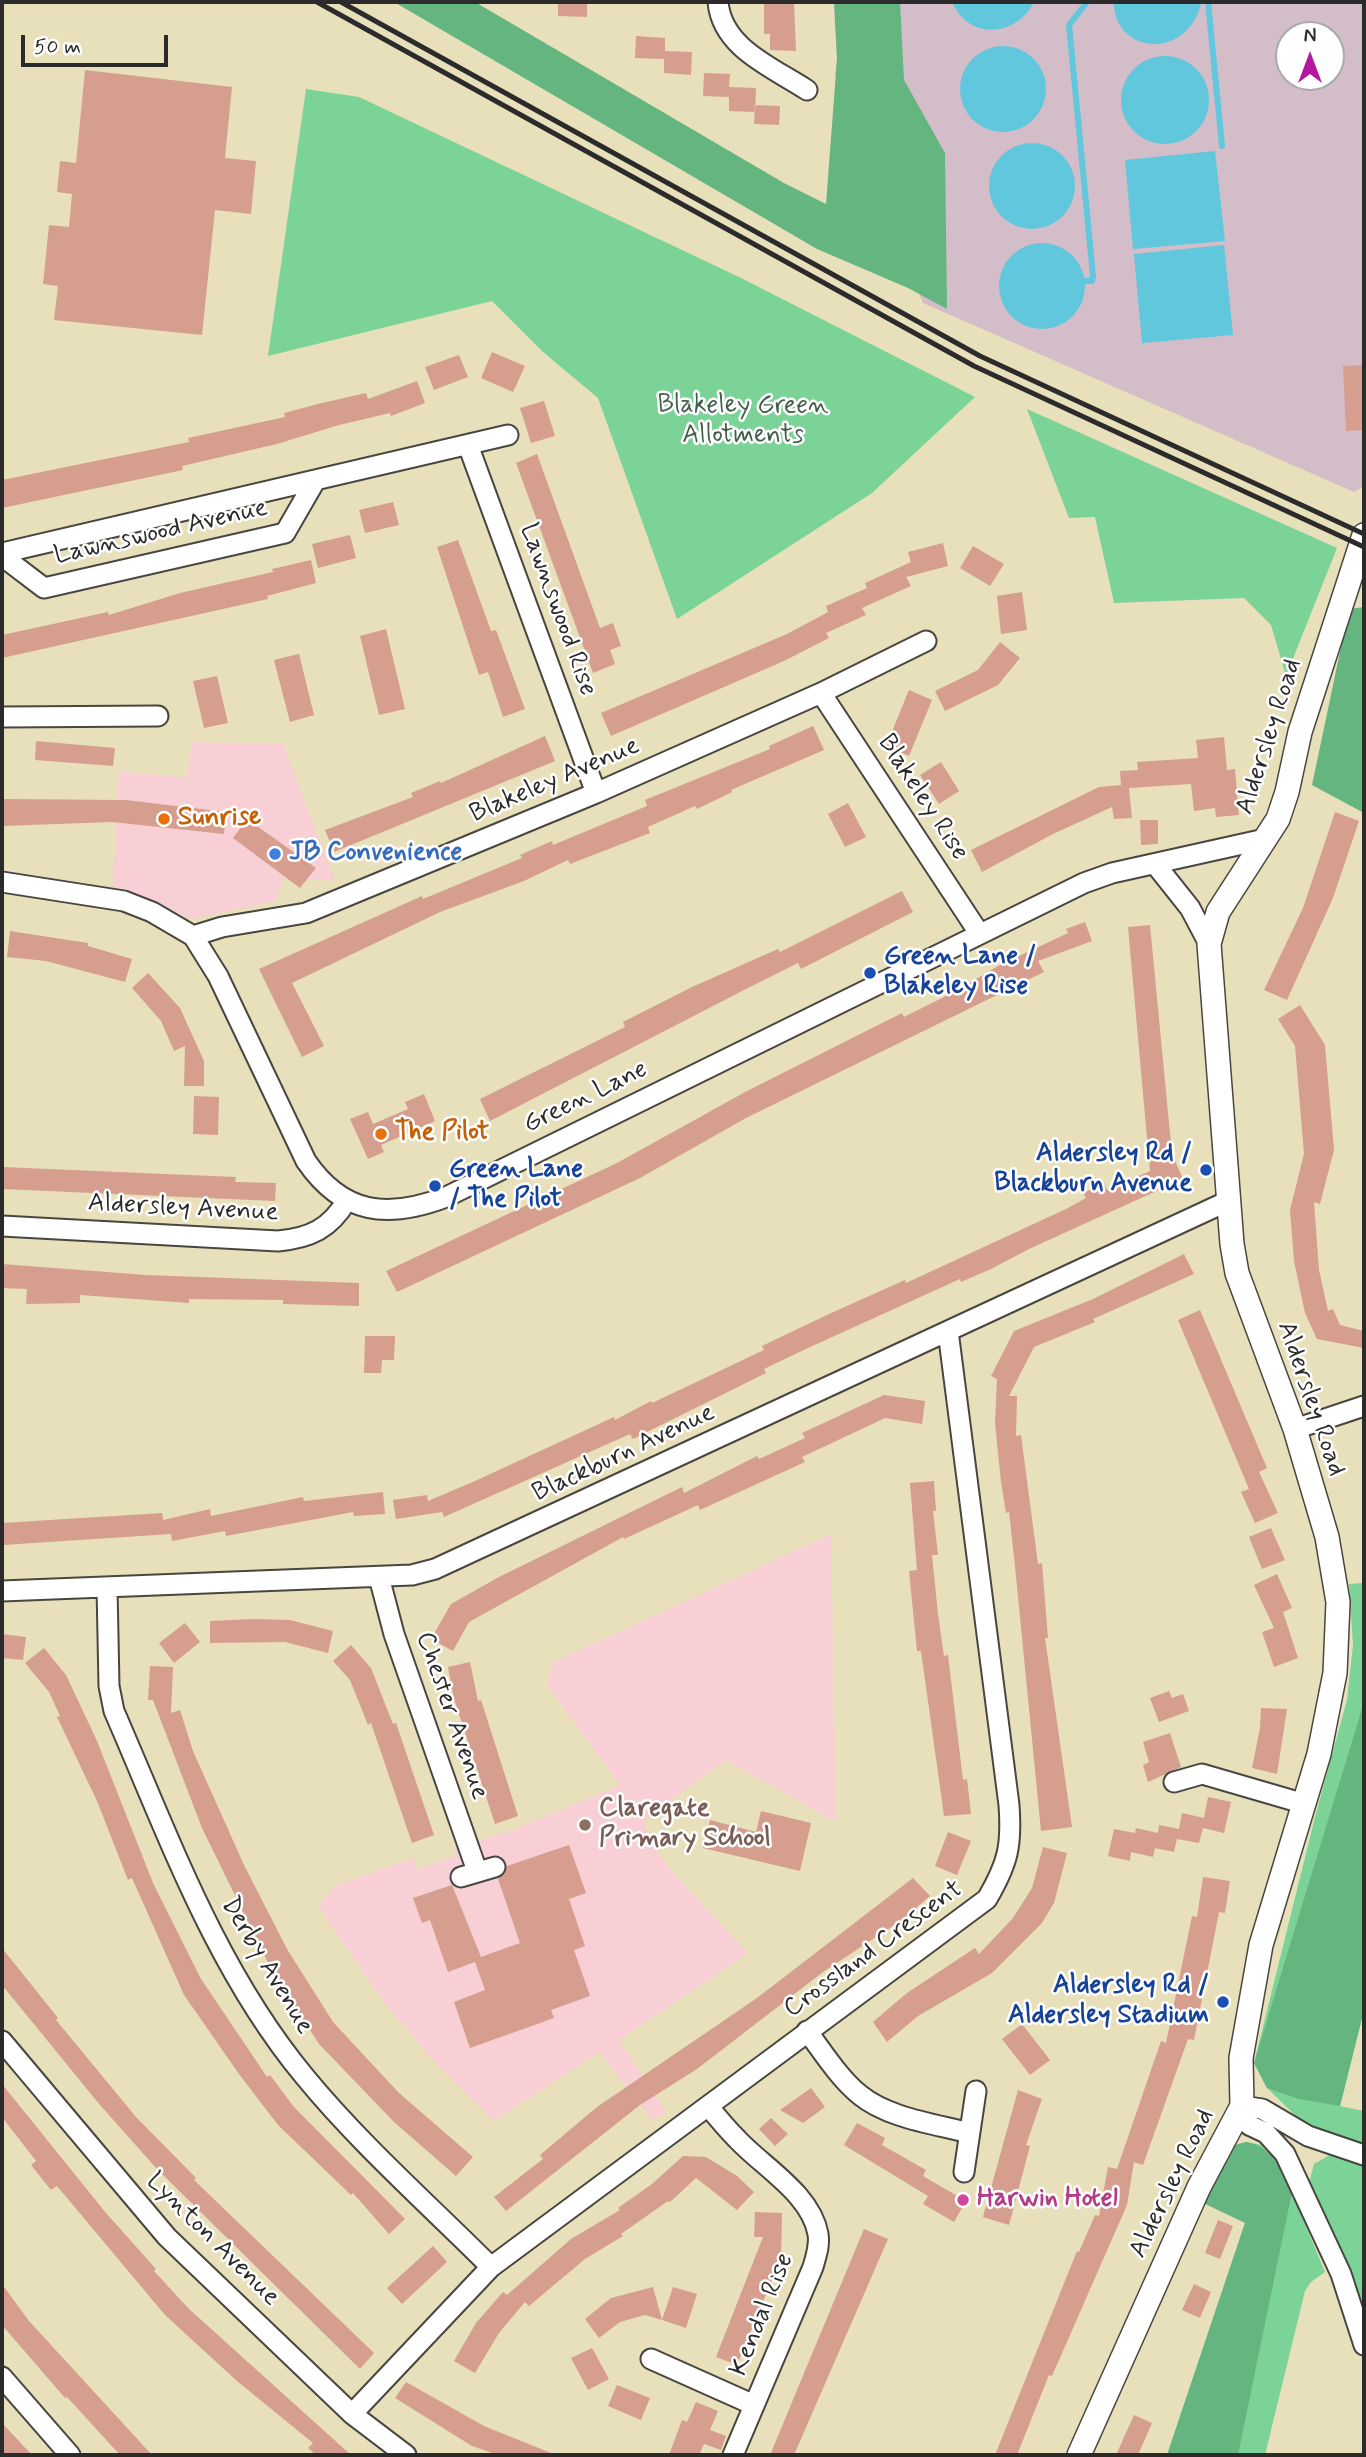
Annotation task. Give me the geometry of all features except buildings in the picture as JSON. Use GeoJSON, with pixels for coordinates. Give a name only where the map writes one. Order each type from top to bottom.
{"type":"FeatureCollection","features":[{"type":"Feature","properties":{"kind":"street"},"geometry":{"type":"LineString","coordinates":[[718,2],[721,22],[732,40],[807,90]]}},
{"type":"Feature","properties":{"kind":"street","name":"Lawnswood Avenue"},"geometry":{"type":"LineString","coordinates":[[2,555],[508,435]]}},
{"type":"Feature","properties":{"kind":"street","name":"Lawnswood Rise"},"geometry":{"type":"LineString","coordinates":[[468,445],[596,793]]}},
{"type":"Feature","properties":{"kind":"street","name":"Lawnswood Avenue"},"geometry":{"type":"LineString","coordinates":[[2,555],[44,588],[285,533],[315,481]]}},
{"type":"Feature","properties":{"kind":"street","name":"Aldersley Road"},"geometry":{"type":"LineString","coordinates":[[1080,2455],[1199,2187],[1242,2106],[1241,2058],[1261,1945],[1305,1804],[1329,1714],[1335,1673],[1338,1602],[1326,1537],[1295,1429],[1237,1273],[1228,1201],[1209,944],[1217,912],[1278,819],[1287,792],[1300,732],[1361,545]]}},
{"type":"Feature","properties":{"kind":"street","name":"Blakeley Avenue"},"geometry":{"type":"LineString","coordinates":[[192,936],[222,927],[306,913],[596,793],[821,692],[926,641]]}},
{"type":"Feature","properties":{"kind":"street","name":"Blakeley Rise"},"geometry":{"type":"LineString","coordinates":[[821,692],[979,933]]}},
{"type":"Feature","properties":{"kind":"street"},"geometry":{"type":"LineString","coordinates":[[2,717],[158,716]]}},
{"type":"Feature","properties":{"kind":"street","name":"Green Lane"},"geometry":{"type":"LineString","coordinates":[[2,882],[124,901],[152,912],[192,936],[218,976],[306,1161],[330,1191],[365,1207],[413,1209],[446,1197],[1084,883],[1112,873],[1265,839]]}},
{"type":"Feature","properties":{"kind":"street"},"geometry":{"type":"LineString","coordinates":[[1155,864],[1190,908],[1209,944]]}},
{"type":"Feature","properties":{"kind":"street","name":"Aldersley Avenue"},"geometry":{"type":"LineString","coordinates":[[2,1226],[278,1241],[315,1234],[334,1218],[346,1200]]}},
{"type":"Feature","properties":{"kind":"street","name":"Blackburn Avenue"},"geometry":{"type":"LineString","coordinates":[[2,1591],[412,1576],[447,1564],[1228,1201]]}},
{"type":"Feature","properties":{"kind":"street","name":"Crossland Crescent"},"geometry":{"type":"LineString","coordinates":[[352,2414],[491,2267],[987,1899],[1009,1853],[1009,1805],[948,1331]]}},
{"type":"Feature","properties":{"kind":"street"},"geometry":{"type":"LineString","coordinates":[[1295,1429],[1364,1406]]}},
{"type":"Feature","properties":{"kind":"street","name":"Chester Avenue"},"geometry":{"type":"LineString","coordinates":[[379,1577],[394,1634],[478,1872]]}},
{"type":"Feature","properties":{"kind":"street","name":"Derby Avenue"},"geometry":{"type":"LineString","coordinates":[[107,1587],[109,1686],[114,1711],[204,1921],[228,1964],[305,2077],[491,2267]]}},
{"type":"Feature","properties":{"kind":"street"},"geometry":{"type":"LineString","coordinates":[[1174,1782],[1202,1774],[1305,1804]]}},
{"type":"Feature","properties":{"kind":"street"},"geometry":{"type":"LineString","coordinates":[[807,2031],[860,2095],[880,2106],[922,2121],[969,2133]]}},
{"type":"Feature","properties":{"kind":"street","name":"Lynton Avenue"},"geometry":{"type":"LineString","coordinates":[[2,2041],[167,2236],[352,2414],[406,2455]]}},
{"type":"Feature","properties":{"kind":"street"},"geometry":{"type":"LineString","coordinates":[[964,2172],[976,2091]]}},
{"type":"Feature","properties":{"kind":"street","name":"Kendal Rise"},"geometry":{"type":"LineString","coordinates":[[708,2106],[737,2140],[801,2202],[813,2218],[818,2234],[819,2248],[813,2267],[733,2455]]}},
{"type":"Feature","properties":{"kind":"street"},"geometry":{"type":"LineString","coordinates":[[1364,2155],[1308,2136],[1262,2109],[1242,2106],[1249,2125],[1266,2133],[1278,2144],[1295,2174],[1341,2273],[1364,2345]]}},
{"type":"Feature","properties":{"kind":"street"},"geometry":{"type":"LineString","coordinates":[[650,2359],[754,2405]]}},
{"type":"Feature","properties":{"kind":"street"},"geometry":{"type":"LineString","coordinates":[[2,2377],[70,2455]]}},
{"type":"Feature","properties":{"kind":"shaded area"},"geometry":{"type":"Polygon","coordinates":[[[834,2],[1364,2],[1364,486],[1354,492],[923,303],[835,75],[837,59],[834,2]]]}},
{"type":"Feature","properties":{"kind":"shaded area"},"geometry":{"type":"Polygon","coordinates":[[[192,742],[283,744],[335,881],[284,877],[276,901],[192,919],[113,888],[119,771],[187,778],[192,742]]]}},
{"type":"Feature","properties":{"kind":"shaded area","name":"Claregate Primary School"},"geometry":{"type":"Polygon","coordinates":[[[831,1534],[836,1822],[726,1760],[644,1820],[649,1839],[669,1868],[748,1953],[619,2040],[666,2112],[653,2121],[599,2052],[494,2121],[438,2066],[382,2000],[318,1906],[334,1886],[413,1858],[417,1869],[456,1856],[454,1849],[515,1829],[620,1785],[548,1686],[552,1663],[831,1534]]]}},
{"type":"Feature","properties":{"kind":"green space"},"geometry":{"type":"Polygon","coordinates":[[[394,2],[475,2],[784,183],[826,204],[837,59],[834,2],[900,2],[904,80],[945,153],[947,309],[908,288],[817,249],[394,2]]]}},
{"type":"Feature","properties":{"kind":"green space","name":"Blakeley Green Allotments"},"geometry":{"type":"Polygon","coordinates":[[[306,89],[359,97],[739,277],[975,397],[872,493],[677,619],[598,398],[543,352],[492,301],[268,356],[306,89]]]}},
{"type":"Feature","properties":{"kind":"green space"},"geometry":{"type":"Polygon","coordinates":[[[1027,409],[1337,548],[1286,676],[1271,625],[1244,598],[1114,603],[1095,517],[1069,518],[1027,409]]]}},
{"type":"Feature","properties":{"kind":"green space"},"geometry":{"type":"Polygon","coordinates":[[[1364,607],[1364,813],[1312,785],[1349,609],[1364,607]]]}},
{"type":"Feature","properties":{"kind":"green space"},"geometry":{"type":"Polygon","coordinates":[[[1364,1583],[1364,2010],[1340,2106],[1364,2111],[1364,2148],[1293,2126],[1302,2122],[1267,2088],[1254,2063],[1347,1700],[1353,1645],[1349,1584],[1364,1583]]]}},
{"type":"Feature","properties":{"kind":"green space"},"geometry":{"type":"Polygon","coordinates":[[[1364,1702],[1364,2010],[1340,2106],[1299,2099],[1267,2088],[1254,2063],[1364,1702]]]}},
{"type":"Feature","properties":{"kind":"green space"},"geometry":{"type":"Polygon","coordinates":[[[1246,2142],[1262,2145],[1292,2192],[1325,2272],[1311,2282],[1305,2291],[1265,2455],[1167,2455],[1245,2223],[1246,2142]]]}},
{"type":"Feature","properties":{"kind":"green space"},"geometry":{"type":"Polygon","coordinates":[[[1246,2142],[1270,2154],[1280,2167],[1292,2192],[1238,2455],[1167,2455],[1245,2223],[1199,2201],[1234,2145],[1246,2142]]]}},
{"type":"Feature","properties":{"kind":"green space"},"geometry":{"type":"Polygon","coordinates":[[[1333,2153],[1364,2162],[1364,2330],[1309,2183],[1314,2164],[1333,2153]]]}},
{"type":"Feature","properties":{"kind":"water"},"geometry":{"type":"Polygon","coordinates":[[[952,2],[1034,2],[1016,22],[993,30],[969,23],[952,2]]]}},
{"type":"Feature","properties":{"kind":"water"},"geometry":{"type":"Polygon","coordinates":[[[1114,2],[1201,4],[1193,23],[1181,35],[1167,42],[1151,44],[1137,40],[1125,32],[1117,19],[1114,2]]]}},
{"type":"Feature","properties":{"kind":"water"},"geometry":{"type":"Polygon","coordinates":[[[1003,46],[1019,50],[1033,59],[1042,73],[1046,89],[1042,105],[1033,119],[1019,128],[1003,132],[987,128],[973,119],[964,105],[960,89],[964,73],[973,59],[987,50],[1003,46]]]}},
{"type":"Feature","properties":{"kind":"water"},"geometry":{"type":"Polygon","coordinates":[[[1165,56],[1182,60],[1196,69],[1205,83],[1209,100],[1205,117],[1196,131],[1182,140],[1165,144],[1148,140],[1134,131],[1125,117],[1121,100],[1125,83],[1134,69],[1148,60],[1165,56]]]}},
{"type":"Feature","properties":{"kind":"water"},"geometry":{"type":"Polygon","coordinates":[[[1032,143],[1048,147],[1062,156],[1071,170],[1075,186],[1071,202],[1062,216],[1048,225],[1032,229],[1016,225],[1002,216],[993,202],[989,186],[993,170],[1002,156],[1016,147],[1032,143]]]}},
{"type":"Feature","properties":{"kind":"water"},"geometry":{"type":"Polygon","coordinates":[[[1215,151],[1225,241],[1133,249],[1125,160],[1215,151]]]}},
{"type":"Feature","properties":{"kind":"water"},"geometry":{"type":"Polygon","coordinates":[[[1042,243],[1066,250],[1078,262],[1085,286],[1078,310],[1066,322],[1042,329],[1018,322],[1006,310],[999,286],[1006,262],[1018,250],[1042,243]]]}},
{"type":"Feature","properties":{"kind":"water"},"geometry":{"type":"Polygon","coordinates":[[[1224,245],[1233,335],[1142,343],[1134,254],[1224,245]]]}},
{"type":"Feature","properties":{"kind":"waterway"},"geometry":{"type":"LineString","coordinates":[[1084,281],[1092,281],[1093,276],[1069,25],[1087,2]]}},
{"type":"Feature","properties":{"kind":"waterway"},"geometry":{"type":"LineString","coordinates":[[1208,2],[1222,146]]}},
{"type":"Feature","properties":{"kind":"railway"},"geometry":{"type":"LineString","coordinates":[[317,2],[974,366],[1364,547]]}},
{"type":"Feature","properties":{"kind":"railway"},"geometry":{"type":"LineString","coordinates":[[341,2],[980,356],[1364,534]]}},
{"type":"Feature","properties":{"kind":"place","name":"Sunrise"},"geometry":{"type":"Point","coordinates":[164,819]}},
{"type":"Feature","properties":{"kind":"place","name":"JB Convenience"},"geometry":{"type":"Point","coordinates":[275,854]}},
{"type":"Feature","properties":{"kind":"place","name":"Green Lane / Blakeley Rise"},"geometry":{"type":"Point","coordinates":[870,973]}},
{"type":"Feature","properties":{"kind":"place","name":"The Pilot"},"geometry":{"type":"Point","coordinates":[381,1134]}},
{"type":"Feature","properties":{"kind":"place","name":"Aldersley Rd / Blackburn Avenue"},"geometry":{"type":"Point","coordinates":[1206,1170]}},
{"type":"Feature","properties":{"kind":"place","name":"Green Lane / The Pilot"},"geometry":{"type":"Point","coordinates":[435,1186]}},
{"type":"Feature","properties":{"kind":"place","name":"Claregate Primary School"},"geometry":{"type":"Point","coordinates":[585,1825]}},
{"type":"Feature","properties":{"kind":"place","name":"Aldersley Rd / Aldersley Stadium"},"geometry":{"type":"Point","coordinates":[1223,2002]}},
{"type":"Feature","properties":{"kind":"place","name":"Harwin Hotel"},"geometry":{"type":"Point","coordinates":[963,2200]}}]}
